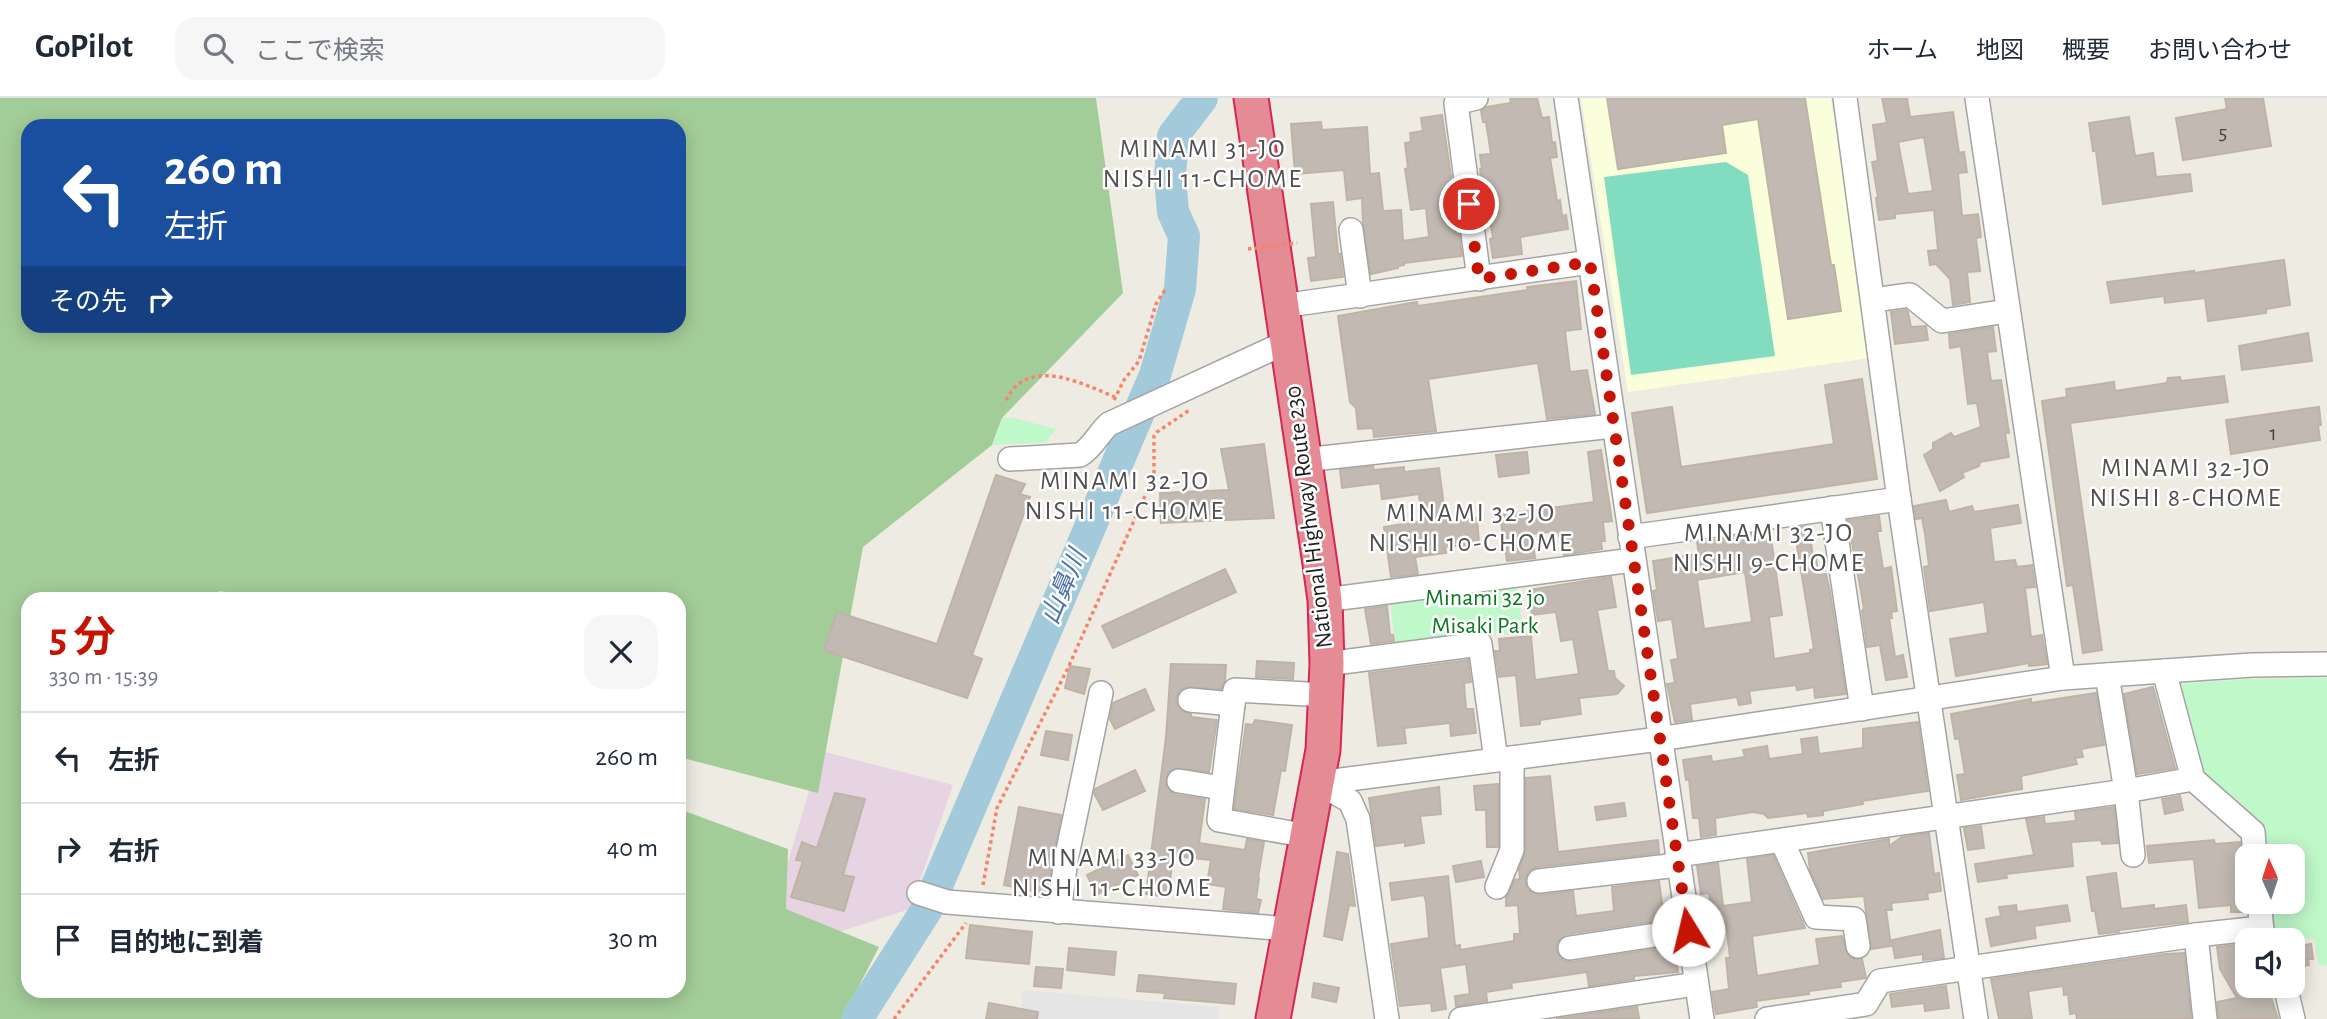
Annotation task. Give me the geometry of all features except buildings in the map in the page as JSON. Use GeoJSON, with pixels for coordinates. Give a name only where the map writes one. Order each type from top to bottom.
{"type":"FeatureCollection","features":[{"type":"Feature","properties":{"kind":"highway","name":"National Highway Route 230"},"geometry":{"type":"LineString","coordinates":[[1251,98],[1325,600],[1327,679],[1318,783],[1273,1019]]}},
{"type":"Feature","properties":{"kind":"street"},"geometry":{"type":"LineString","coordinates":[[1476,98],[1456,103],[1479,279]]}},
{"type":"Feature","properties":{"kind":"street"},"geometry":{"type":"LineString","coordinates":[[1566,98],[1702,1019]]}},
{"type":"Feature","properties":{"kind":"street"},"geometry":{"type":"LineString","coordinates":[[1845,98],[1899,499],[1976,1019]]}},
{"type":"Feature","properties":{"kind":"street"},"geometry":{"type":"LineString","coordinates":[[1977,98],[2063,678]]}},
{"type":"Feature","properties":{"kind":"street"},"geometry":{"type":"LineString","coordinates":[[1350,230],[1360,296]]}},
{"type":"Feature","properties":{"kind":"street"},"geometry":{"type":"LineString","coordinates":[[1282,306],[1590,262]]}},
{"type":"Feature","properties":{"kind":"street"},"geometry":{"type":"LineString","coordinates":[[1873,300],[1910,295],[1942,321],[2007,311]]}},
{"type":"Feature","properties":{"kind":"street"},"geometry":{"type":"LineString","coordinates":[[1010,459],[1080,454],[1090,449],[1100,432],[1109,424],[1117,406],[1193,397],[1287,342]]}},
{"type":"Feature","properties":{"kind":"street"},"geometry":{"type":"LineString","coordinates":[[1304,460],[1614,426]]}},
{"type":"Feature","properties":{"kind":"street"},"geometry":{"type":"LineString","coordinates":[[1630,537],[1899,499]]}},
{"type":"Feature","properties":{"kind":"street"},"geometry":{"type":"LineString","coordinates":[[1832,508],[1861,709]]}},
{"type":"Feature","properties":{"kind":"street"},"geometry":{"type":"LineString","coordinates":[[1325,600],[1633,561]]}},
{"type":"Feature","properties":{"kind":"street"},"geometry":{"type":"LineString","coordinates":[[1308,836],[1219,820],[1235,690],[1327,679],[1480,644],[1504,759],[1512,850],[1497,887]]}},
{"type":"Feature","properties":{"kind":"street"},"geometry":{"type":"LineString","coordinates":[[1318,783],[1659,739],[2063,678],[2252,665],[2327,664]]}},
{"type":"Feature","properties":{"kind":"street"},"geometry":{"type":"LineString","coordinates":[[2164,671],[2193,779],[2253,832],[2254,844]]}},
{"type":"Feature","properties":{"kind":"street"},"geometry":{"type":"LineString","coordinates":[[2107,676],[2126,791],[2133,855]]}},
{"type":"Feature","properties":{"kind":"street"},"geometry":{"type":"LineString","coordinates":[[1059,912],[1066,860],[1101,693]]}},
{"type":"Feature","properties":{"kind":"street"},"geometry":{"type":"LineString","coordinates":[[1190,700],[1233,704]]}},
{"type":"Feature","properties":{"kind":"street"},"geometry":{"type":"LineString","coordinates":[[1539,881],[2193,779]]}},
{"type":"Feature","properties":{"kind":"street"},"geometry":{"type":"LineString","coordinates":[[1179,781],[1222,788]]}},
{"type":"Feature","properties":{"kind":"street"},"geometry":{"type":"LineString","coordinates":[[1318,783],[1350,802],[1358,819],[1387,1019]]}},
{"type":"Feature","properties":{"kind":"street"},"geometry":{"type":"LineString","coordinates":[[1782,841],[1816,917],[1854,919],[1858,946]]}},
{"type":"Feature","properties":{"kind":"street"},"geometry":{"type":"LineString","coordinates":[[919,893],[947,902],[1289,929]]}},
{"type":"Feature","properties":{"kind":"street"},"geometry":{"type":"LineString","coordinates":[[1570,948],[1688,930]]}},
{"type":"Feature","properties":{"kind":"street"},"geometry":{"type":"LineString","coordinates":[[1767,1019],[1866,1004],[1880,981],[2196,935],[2235,934]]}},
{"type":"Feature","properties":{"kind":"street"},"geometry":{"type":"LineString","coordinates":[[2196,935],[2205,1019]]}},
{"type":"Feature","properties":{"kind":"street"},"geometry":{"type":"LineString","coordinates":[[1461,1019],[1696,984]]}},
{"type":"Feature","properties":{"kind":"street"},"geometry":{"type":"LineString","coordinates":[[2288,998],[2293,1019]]}},
{"type":"Feature","properties":{"kind":"path"},"geometry":{"type":"LineString","coordinates":[[1248,248],[1297,243]]}},
{"type":"Feature","properties":{"kind":"path"},"geometry":{"type":"LineString","coordinates":[[1006,400],[1017,386],[1027,380],[1054,376],[1117,406],[1124,380],[1139,360],[1156,304],[1165,290]]}},
{"type":"Feature","properties":{"kind":"path"},"geometry":{"type":"LineString","coordinates":[[894,1019],[980,905],[997,808],[1066,670],[1154,476],[1154,436],[1193,397]]}},
{"type":"Feature","properties":{"kind":"shaded area"},"geometry":{"type":"Polygon","coordinates":[[[1581,98],[1831,98],[1870,358],[1628,392],[1581,98]]]}},
{"type":"Feature","properties":{"kind":"shaded area"},"geometry":{"type":"Polygon","coordinates":[[[821,751],[953,785],[910,909],[839,932],[773,912],[821,751]]]}},
{"type":"Feature","properties":{"kind":"shaded area"},"geometry":{"type":"Polygon","coordinates":[[[1023,990],[1219,1007],[1218,1019],[1019,1019],[1023,990]]]}},
{"type":"Feature","properties":{"kind":"green space"},"geometry":{"type":"Polygon","coordinates":[[[0,98],[1096,98],[1123,293],[1002,418],[992,445],[863,547],[818,793],[686,759],[686,592],[21,592],[21,998],[686,998],[686,812],[788,849],[786,909],[879,947],[842,1019],[0,1019],[0,98]]]}},
{"type":"Feature","properties":{"kind":"green space"},"geometry":{"type":"Polygon","coordinates":[[[1726,162],[1748,175],[1775,356],[1631,375],[1604,177],[1726,162]]]}},
{"type":"Feature","properties":{"kind":"green space"},"geometry":{"type":"Polygon","coordinates":[[[1003,418],[1014,418],[1056,429],[1046,442],[993,445],[1003,418]]]}},
{"type":"Feature","properties":{"kind":"green space","name":"Minami 32 jo Misaki Park"},"geometry":{"type":"Polygon","coordinates":[[[1516,583],[1523,631],[1396,649],[1390,600],[1516,583]]]}},
{"type":"Feature","properties":{"kind":"green space"},"geometry":{"type":"Polygon","coordinates":[[[2327,678],[2327,966],[2318,964],[2315,938],[2305,938],[2305,928],[2273,928],[2271,914],[2305,914],[2305,844],[2265,844],[2263,827],[2205,780],[2179,684],[2250,679],[2327,678]]]}},
{"type":"Feature","properties":{"kind":"waterway","name":"山鼻川"},"geometry":{"type":"LineString","coordinates":[[857,1019],[927,909],[1155,375],[1180,289],[1184,236],[1173,212],[1170,177],[1173,136],[1202,98]]}},
{"type":"Feature","properties":{"kind":"district","name":"MINAMI 31-JO NISHI 11-CHOME"},"geometry":{"type":"Point","coordinates":[1203,164]}},
{"type":"Feature","properties":{"kind":"district","name":"MINAMI 32-JO NISHI 8-CHOME"},"geometry":{"type":"Point","coordinates":[2186,483]}},
{"type":"Feature","properties":{"kind":"district","name":"MINAMI 32-JO NISHI 11-CHOME"},"geometry":{"type":"Point","coordinates":[1125,496]}},
{"type":"Feature","properties":{"kind":"district","name":"MINAMI 32-JO NISHI 10-CHOME"},"geometry":{"type":"Point","coordinates":[1471,528]}},
{"type":"Feature","properties":{"kind":"district","name":"MINAMI 32-JO NISHI 9-CHOME"},"geometry":{"type":"Point","coordinates":[1769,548]}},
{"type":"Feature","properties":{"kind":"district","name":"MINAMI 33-JO NISHI 11-CHOME"},"geometry":{"type":"Point","coordinates":[1112,873]}},
{"type":"Feature","properties":{"kind":"route"},"geometry":{"type":"LineString","coordinates":[[1469,204],[1479,279],[1590,262],[1688,930]]}}]}
